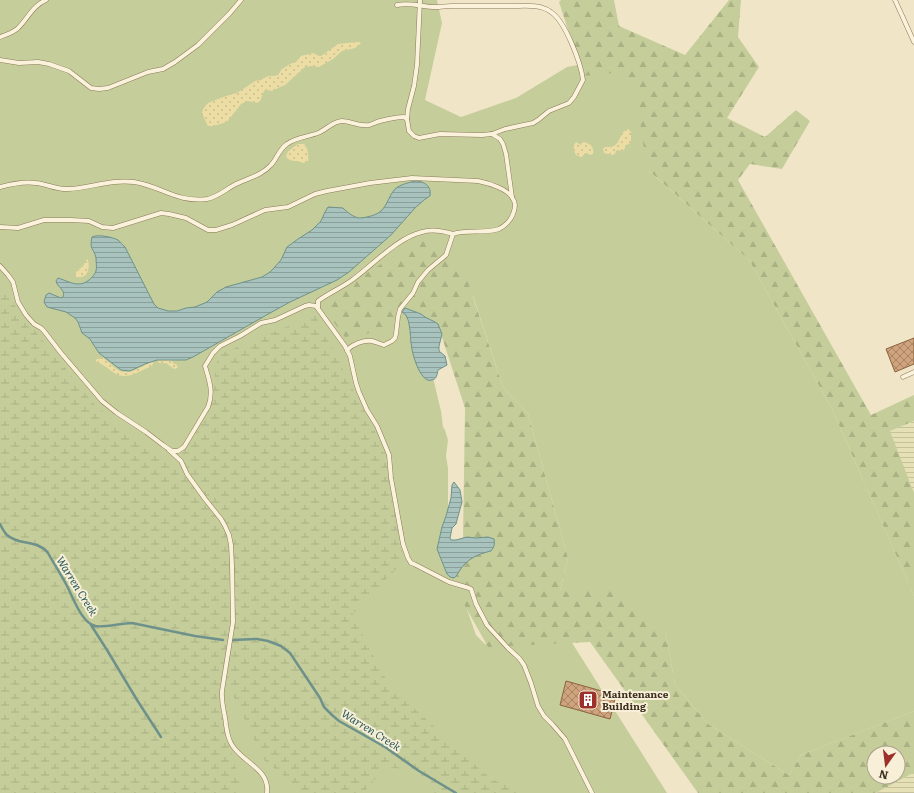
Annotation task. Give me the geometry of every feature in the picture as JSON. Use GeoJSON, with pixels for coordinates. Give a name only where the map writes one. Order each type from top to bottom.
{"type":"FeatureCollection","features":[{"type":"Feature","properties":{"kind":"lane"},"geometry":{"type":"LineString","coordinates":[[0,37],[17,29],[38,5],[46,0]]}},
{"type":"Feature","properties":{"kind":"lane"},"geometry":{"type":"LineString","coordinates":[[0,60],[19,63],[38,62],[49,64],[69,71],[91,88],[108,88],[148,72],[163,69],[175,62],[190,52],[201,42],[241,0]]}},
{"type":"Feature","properties":{"kind":"lane"},"geometry":{"type":"LineString","coordinates":[[397,5],[405,2],[420,5],[435,7],[533,6],[542,8],[553,14],[558,19],[572,43],[583,80],[574,97],[569,103],[549,111],[536,122],[524,126],[505,129],[492,134],[476,136],[440,134],[419,138],[414,136],[409,131],[407,119],[417,65],[420,5],[422,0],[429,6]]}},
{"type":"Feature","properties":{"kind":"lane"},"geometry":{"type":"LineString","coordinates":[[895,0],[914,42]]}},
{"type":"Feature","properties":{"kind":"lane"},"geometry":{"type":"LineString","coordinates":[[0,187],[32,182],[56,188],[68,189],[117,181],[127,181],[146,185],[174,196],[188,199],[207,199],[263,172],[272,164],[288,142],[319,133],[336,122],[346,121],[358,125],[368,125],[397,117],[404,117],[407,119]]}},
{"type":"Feature","properties":{"kind":"lane"},"geometry":{"type":"LineString","coordinates":[[267,793],[267,781],[262,773],[239,754],[231,744],[223,710],[222,691],[234,614],[232,566],[228,535],[221,519],[187,474],[180,456],[182,448],[208,407],[210,401],[211,392],[205,366],[213,353],[220,346],[261,323],[275,320],[318,301],[352,280],[384,253],[409,237],[427,231],[453,234],[460,232],[496,230],[502,227],[509,221],[515,207],[503,144],[500,139],[492,134]]}},
{"type":"Feature","properties":{"kind":"lane"},"geometry":{"type":"LineString","coordinates":[[0,227],[18,228],[44,220],[71,220],[89,221],[102,227],[113,228],[161,213],[186,218],[208,230],[216,230],[232,225],[265,210],[288,207],[320,192],[370,183],[412,178],[486,182],[499,188],[512,197]]}},
{"type":"Feature","properties":{"kind":"lane"},"geometry":{"type":"LineString","coordinates":[[347,350],[353,345],[363,342],[371,341],[384,345],[392,341],[396,334],[400,309],[413,293],[424,274],[446,255],[453,234]]}},
{"type":"Feature","properties":{"kind":"lane"},"geometry":{"type":"LineString","coordinates":[[0,266],[13,282],[18,302],[26,315],[34,324],[44,331],[102,401],[172,451],[178,451],[182,448]]}},
{"type":"Feature","properties":{"kind":"lane"},"geometry":{"type":"LineString","coordinates":[[318,301],[318,308]]}},
{"type":"Feature","properties":{"kind":"lane"},"geometry":{"type":"LineString","coordinates":[[311,305],[318,308],[347,350],[351,360],[357,387],[364,404],[377,426],[389,456],[391,478],[400,527],[408,558],[411,563],[444,580],[471,589],[476,604],[487,624],[524,665],[538,706],[544,716],[564,739],[592,793]]}},
{"type":"Feature","properties":{"kind":"lane"},"geometry":{"type":"LineString","coordinates":[[903,377],[914,372]]}},
{"type":"Feature","properties":{"kind":"lane"},"geometry":{"type":"LineString","coordinates":[[166,447],[181,461]]}},
{"type":"Feature","properties":{"kind":"shaded area"},"geometry":{"type":"Polygon","coordinates":[[[914,421],[914,493],[889,431],[914,421]]]}},
{"type":"Feature","properties":{"kind":"shaded area"},"geometry":{"type":"Polygon","coordinates":[[[914,774],[914,793],[876,793],[891,785],[906,785],[906,777],[914,774]]]}},
{"type":"Feature","properties":{"kind":"green space"},"geometry":{"type":"Polygon","coordinates":[[[0,0],[437,0],[442,23],[425,100],[461,117],[516,98],[567,67],[630,55],[649,171],[749,260],[832,409],[914,596],[914,711],[801,755],[789,775],[708,724],[675,685],[666,634],[560,591],[568,558],[528,414],[503,387],[473,296],[422,332],[441,411],[443,427],[448,440],[446,456],[448,468],[448,556],[476,635],[485,644],[569,638],[667,793],[0,793],[0,0]]]}},
{"type":"Feature","properties":{"kind":"green space"},"geometry":{"type":"Polygon","coordinates":[[[561,0],[614,0],[619,26],[685,55],[729,0],[741,0],[738,37],[759,67],[727,118],[765,137],[796,110],[810,121],[782,169],[750,164],[738,180],[871,415],[914,395],[914,421],[890,431],[914,493],[914,596],[832,409],[749,260],[647,169],[635,88],[623,72],[583,76],[559,2],[561,0]]]}},
{"type":"Feature","properties":{"kind":"green space"},"geometry":{"type":"Polygon","coordinates":[[[425,237],[467,279],[503,387],[528,414],[568,558],[560,591],[620,591],[666,634],[675,685],[708,724],[789,775],[801,755],[914,711],[914,774],[906,777],[906,745],[866,745],[866,785],[891,785],[876,793],[698,793],[590,642],[488,647],[447,574],[494,544],[463,538],[465,408],[438,325],[405,308],[389,330],[345,337],[327,313],[331,295],[425,237]]]}},
{"type":"Feature","properties":{"kind":"green space"},"geometry":{"type":"Polygon","coordinates":[[[0,287],[95,405],[173,468],[210,406],[218,355],[315,315],[384,449],[404,561],[352,615],[389,685],[491,779],[526,793],[435,793],[409,770],[386,767],[363,793],[305,793],[264,760],[228,685],[215,688],[242,793],[0,793],[0,287]]]}},
{"type":"Feature","properties":{"kind":"sand"},"geometry":{"type":"Polygon","coordinates":[[[361,43],[355,48],[342,51],[333,59],[319,67],[305,67],[285,85],[272,91],[264,91],[260,101],[257,103],[248,101],[241,104],[227,122],[208,126],[202,113],[203,109],[208,103],[237,93],[255,81],[269,76],[278,75],[282,69],[296,62],[301,56],[313,53],[321,56],[338,44],[361,43]]]}},
{"type":"Feature","properties":{"kind":"sand"},"geometry":{"type":"Polygon","coordinates":[[[628,129],[631,132],[631,142],[626,145],[623,151],[618,150],[612,155],[604,153],[604,148],[614,146],[618,142],[623,132],[628,129]]]}},
{"type":"Feature","properties":{"kind":"sand"},"geometry":{"type":"Polygon","coordinates":[[[576,142],[581,145],[582,142],[589,144],[593,149],[593,154],[590,155],[585,153],[582,157],[576,155],[574,147],[576,142]]]}},
{"type":"Feature","properties":{"kind":"sand"},"geometry":{"type":"Polygon","coordinates":[[[298,144],[304,144],[307,150],[308,161],[304,163],[290,160],[286,157],[289,151],[298,144]]]}},
{"type":"Feature","properties":{"kind":"sand"},"geometry":{"type":"Polygon","coordinates":[[[87,259],[89,267],[86,275],[76,277],[76,272],[83,266],[87,259]]]}},
{"type":"Feature","properties":{"kind":"sand"},"geometry":{"type":"Polygon","coordinates":[[[103,358],[115,368],[124,372],[133,371],[151,362],[153,363],[152,366],[137,373],[123,376],[118,375],[96,362],[97,359],[103,358]]]}},
{"type":"Feature","properties":{"kind":"sand"},"geometry":{"type":"Polygon","coordinates":[[[159,360],[171,360],[178,367],[174,369],[166,363],[159,363],[159,360]]]}},
{"type":"Feature","properties":{"kind":"water"},"geometry":{"type":"Polygon","coordinates":[[[415,181],[424,183],[429,187],[430,196],[415,208],[391,235],[349,272],[337,280],[290,302],[186,360],[157,360],[130,371],[121,370],[99,353],[90,339],[82,333],[75,318],[66,312],[47,307],[44,302],[46,295],[49,293],[61,298],[63,297],[63,292],[56,281],[58,278],[71,283],[82,284],[93,276],[96,271],[96,258],[91,247],[91,241],[92,237],[101,236],[118,240],[125,247],[154,304],[158,308],[168,311],[177,311],[195,307],[207,302],[217,292],[226,287],[262,277],[270,272],[281,260],[287,247],[312,230],[321,221],[328,207],[343,208],[348,213],[359,218],[371,216],[382,210],[395,189],[415,181]]]}},
{"type":"Feature","properties":{"kind":"water"},"geometry":{"type":"Polygon","coordinates":[[[405,308],[421,314],[438,324],[442,334],[439,351],[445,356],[447,365],[438,370],[435,379],[428,380],[424,378],[418,369],[411,346],[409,322],[406,315],[402,312],[405,308]]]}},
{"type":"Feature","properties":{"kind":"water"},"geometry":{"type":"Polygon","coordinates":[[[454,482],[460,490],[462,502],[456,524],[452,528],[451,540],[467,537],[488,537],[494,539],[494,547],[491,551],[477,555],[469,560],[454,578],[447,574],[437,549],[451,498],[452,485],[454,482]]]}},
{"type":"Feature","properties":{"kind":"building"},"geometry":{"type":"Polygon","coordinates":[[[914,338],[914,364],[895,372],[886,349],[914,338]]]}},
{"type":"Feature","properties":{"kind":"building","name":"Maintenance Building"},"geometry":{"type":"Polygon","coordinates":[[[566,681],[616,695],[610,719],[560,705],[566,681]]]}},
{"type":"Feature","properties":{"kind":"waterway","name":"Warren Creek"},"geometry":{"type":"LineString","coordinates":[[0,524],[6,534],[12,538],[39,546],[48,553],[65,582],[78,609],[90,624],[95,626],[108,626],[132,623],[195,636],[223,640]]}},
{"type":"Feature","properties":{"kind":"waterway"},"geometry":{"type":"LineString","coordinates":[[91,625],[161,737]]}},
{"type":"Feature","properties":{"kind":"waterway","name":"Warren Creek"},"geometry":{"type":"LineString","coordinates":[[232,640],[257,639],[281,646],[290,653],[320,698],[324,707],[339,721],[385,747],[419,771],[456,793]]}},
{"type":"Feature","properties":{"kind":"place","name":"Maintenance Building"},"geometry":{"type":"Point","coordinates":[588,700]}}]}
